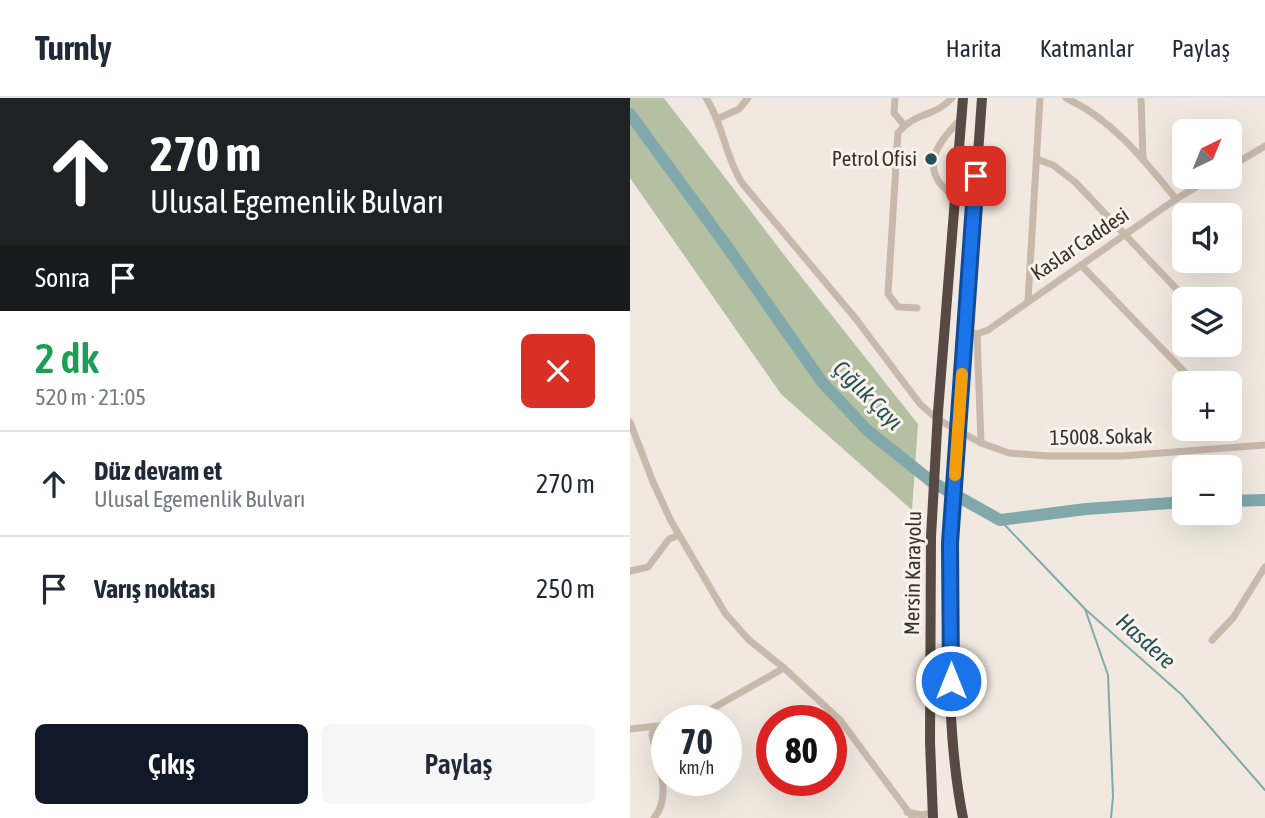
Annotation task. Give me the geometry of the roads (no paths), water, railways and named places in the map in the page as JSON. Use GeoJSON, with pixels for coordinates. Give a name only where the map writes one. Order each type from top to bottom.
{"type":"FeatureCollection","features":[{"type":"Feature","properties":{"kind":"highway","name":"Mersin Karayolu"},"geometry":{"type":"LineString","coordinates":[[933,816],[930,742],[931,537],[938,412],[963,98]]}},
{"type":"Feature","properties":{"kind":"highway","name":"Mersin Karayolu"},"geometry":{"type":"LineString","coordinates":[[963,818],[956,773],[951,681],[950,543],[982,98]]}},
{"type":"Feature","properties":{"kind":"street","name":"15008. Sokak"},"geometry":{"type":"LineString","coordinates":[[706,98],[718,119],[730,162],[742,183],[856,319],[920,404],[937,419],[981,443],[1009,453],[1122,456],[1265,445]]}},
{"type":"Feature","properties":{"kind":"street"},"geometry":{"type":"LineString","coordinates":[[718,119],[739,109],[748,98]]}},
{"type":"Feature","properties":{"kind":"street"},"geometry":{"type":"LineString","coordinates":[[895,98],[894,113],[904,125]]}},
{"type":"Feature","properties":{"kind":"street"},"geometry":{"type":"LineString","coordinates":[[917,307],[898,307],[888,293],[898,133],[907,121],[936,111],[952,98]]}},
{"type":"Feature","properties":{"kind":"street"},"geometry":{"type":"LineString","coordinates":[[1028,301],[1040,98]]}},
{"type":"Feature","properties":{"kind":"street"},"geometry":{"type":"LineString","coordinates":[[1066,98],[1108,126],[1143,159],[1176,199]]}},
{"type":"Feature","properties":{"kind":"street"},"geometry":{"type":"LineString","coordinates":[[1141,98],[1143,159]]}},
{"type":"Feature","properties":{"kind":"street"},"geometry":{"type":"LineString","coordinates":[[956,199],[939,182],[934,168],[936,148],[943,136],[962,118]]}},
{"type":"Feature","properties":{"kind":"street"},"geometry":{"type":"LineString","coordinates":[[1242,160],[1265,146]]}},
{"type":"Feature","properties":{"kind":"street"},"geometry":{"type":"LineString","coordinates":[[1037,159],[1053,165],[1075,183],[1175,287]]}},
{"type":"Feature","properties":{"kind":"street","name":"Kaslar Caddesi"},"geometry":{"type":"LineString","coordinates":[[977,334],[988,330],[1193,189]]}},
{"type":"Feature","properties":{"kind":"street"},"geometry":{"type":"LineString","coordinates":[[1081,265],[1183,371]]}},
{"type":"Feature","properties":{"kind":"street"},"geometry":{"type":"LineString","coordinates":[[965,331],[977,334],[981,443]]}},
{"type":"Feature","properties":{"kind":"street"},"geometry":{"type":"LineString","coordinates":[[630,422],[653,482],[679,535],[725,613],[750,640],[840,720],[910,815],[933,816]]}},
{"type":"Feature","properties":{"kind":"street"},"geometry":{"type":"LineString","coordinates":[[630,571],[648,567],[669,539],[679,535]]}},
{"type":"Feature","properties":{"kind":"street"},"geometry":{"type":"LineString","coordinates":[[1212,640],[1233,618],[1265,567]]}},
{"type":"Feature","properties":{"kind":"street"},"geometry":{"type":"LineString","coordinates":[[719,705],[784,668]]}},
{"type":"Feature","properties":{"kind":"street"},"geometry":{"type":"LineString","coordinates":[[630,729],[651,728]]}},
{"type":"Feature","properties":{"kind":"street"},"geometry":{"type":"LineString","coordinates":[[654,818],[662,796]]}},
{"type":"Feature","properties":{"kind":"waterway","name":"Çığlık Çayı"},"geometry":{"type":"LineString","coordinates":[[630,114],[822,382],[867,430],[932,482],[1000,520],[1086,509],[1172,503]]}},
{"type":"Feature","properties":{"kind":"waterway","name":"Çığlık Çayı"},"geometry":{"type":"LineString","coordinates":[[1242,501],[1265,500]]}},
{"type":"Feature","properties":{"kind":"waterway","name":"Hasdere"},"geometry":{"type":"LineString","coordinates":[[1000,520],[1085,609],[1182,695],[1265,790]]}},
{"type":"Feature","properties":{"kind":"waterway"},"geometry":{"type":"LineString","coordinates":[[1085,609],[1108,675],[1113,796],[1111,818]]}},
{"type":"Feature","properties":{"kind":"place","name":"Petrol Ofisi"},"geometry":{"type":"Point","coordinates":[931,159]}}]}
